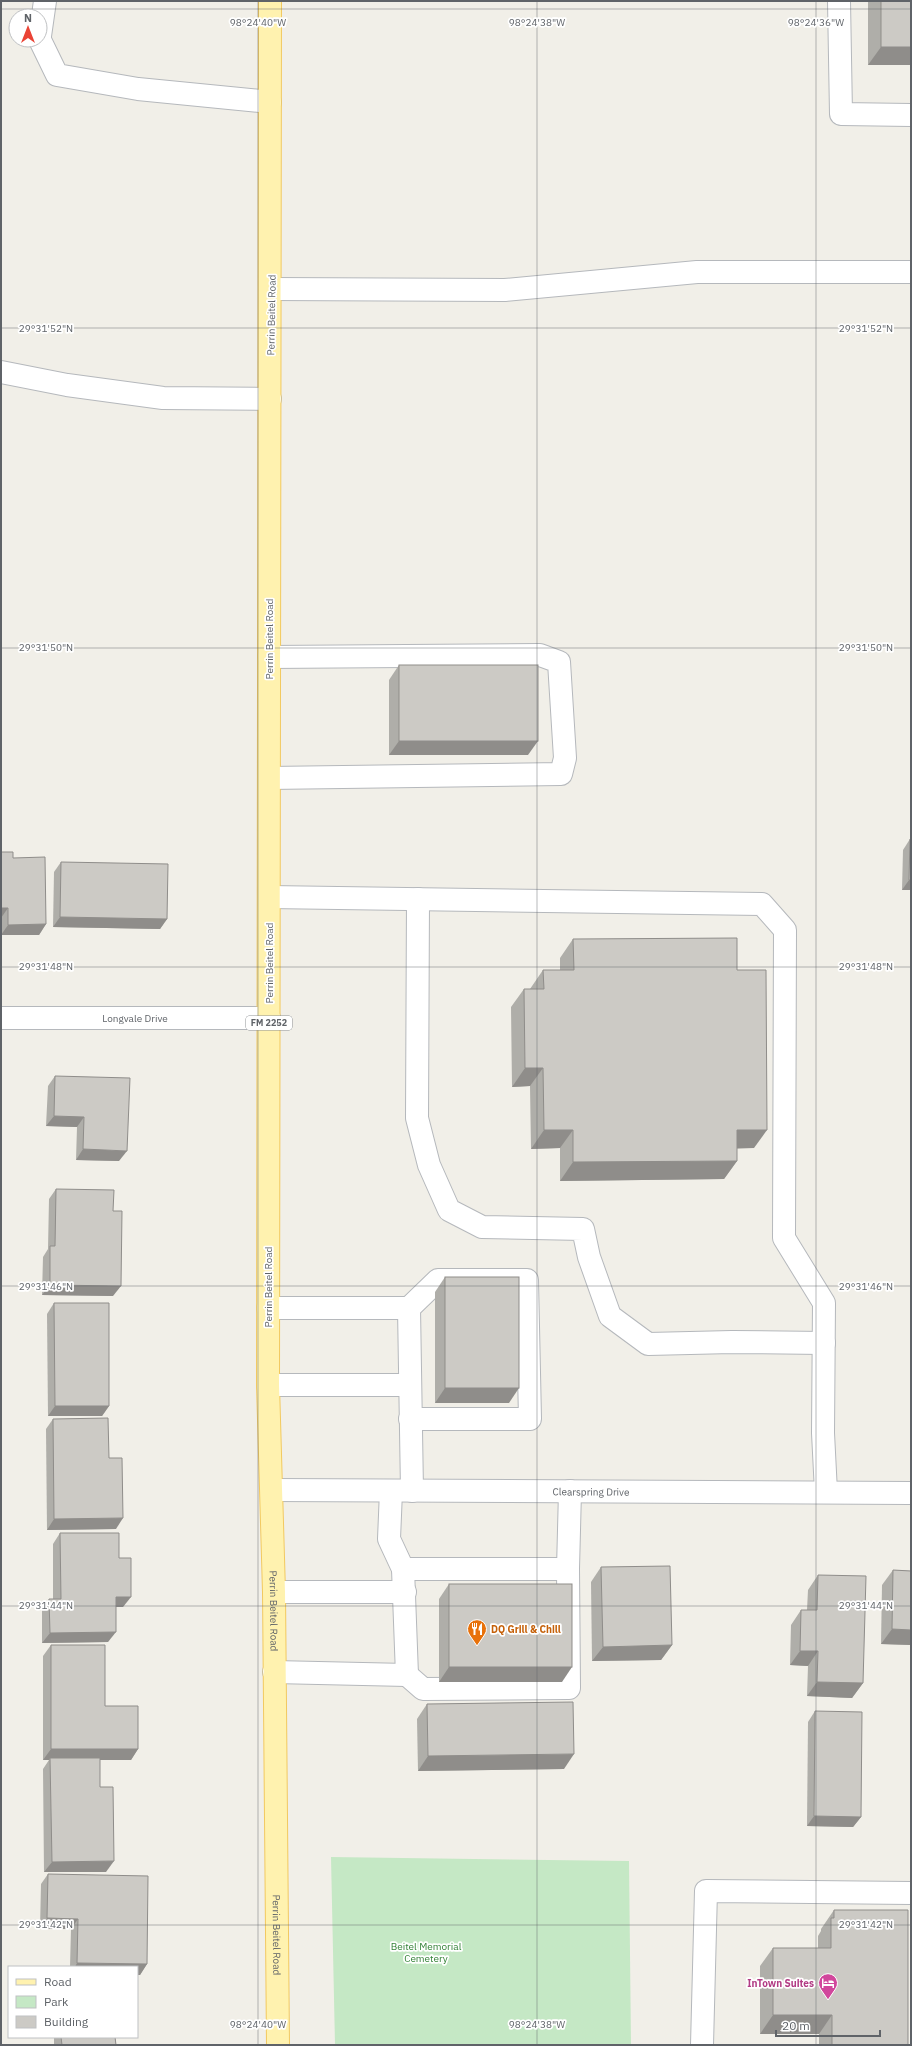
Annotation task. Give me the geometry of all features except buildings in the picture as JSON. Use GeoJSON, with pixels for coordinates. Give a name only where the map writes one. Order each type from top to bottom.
{"type":"FeatureCollection","features":[{"type":"Feature","properties":{"kind":"main road","name":"Perrin Beitel Road"},"geometry":{"type":"LineString","coordinates":[[270,1],[271,289],[268,1385],[274,1592],[278,2045]]}},
{"type":"Feature","properties":{"kind":"street"},"geometry":{"type":"LineString","coordinates":[[839,1],[841,114],[911,115]]}},
{"type":"Feature","properties":{"kind":"street"},"geometry":{"type":"LineString","coordinates":[[44,48],[57,75],[138,89],[270,102]]}},
{"type":"Feature","properties":{"kind":"street"},"geometry":{"type":"LineString","coordinates":[[271,289],[505,290],[697,272],[911,272]]}},
{"type":"Feature","properties":{"kind":"street"},"geometry":{"type":"LineString","coordinates":[[1,372],[67,385],[163,398],[270,399]]}},
{"type":"Feature","properties":{"kind":"street"},"geometry":{"type":"LineString","coordinates":[[269,657],[540,655],[559,662],[565,758],[561,774],[269,778]]}},
{"type":"Feature","properties":{"kind":"street"},"geometry":{"type":"LineString","coordinates":[[269,897],[762,904],[785,930],[784,1238],[824,1303],[823,1433],[826,1492]]}},
{"type":"Feature","properties":{"kind":"street"},"geometry":{"type":"LineString","coordinates":[[418,899],[417,1118],[429,1165],[449,1210],[482,1227],[583,1228],[589,1257],[610,1316],[648,1344],[732,1342],[824,1343]]}},
{"type":"Feature","properties":{"kind":"street","name":"Longvale Drive"},"geometry":{"type":"LineString","coordinates":[[1,1018],[269,1018]]}},
{"type":"Feature","properties":{"kind":"street"},"geometry":{"type":"LineString","coordinates":[[268,1308],[409,1308],[438,1280],[527,1280],[530,1419],[410,1419]]}},
{"type":"Feature","properties":{"kind":"street"},"geometry":{"type":"LineString","coordinates":[[407,1675],[403,1569],[389,1539],[401,1491],[410,1419],[409,1308]]}},
{"type":"Feature","properties":{"kind":"street"},"geometry":{"type":"LineString","coordinates":[[268,1385],[410,1385]]}},
{"type":"Feature","properties":{"kind":"street","name":"Clearspring Drive"},"geometry":{"type":"LineString","coordinates":[[272,1490],[911,1493]]}},
{"type":"Feature","properties":{"kind":"street"},"geometry":{"type":"LineString","coordinates":[[274,1672],[407,1675],[423,1689],[569,1688],[568,1569],[570,1491]]}},
{"type":"Feature","properties":{"kind":"street"},"geometry":{"type":"LineString","coordinates":[[403,1569],[568,1569]]}},
{"type":"Feature","properties":{"kind":"street"},"geometry":{"type":"LineString","coordinates":[[274,1592],[405,1592]]}},
{"type":"Feature","properties":{"kind":"street"},"geometry":{"type":"LineString","coordinates":[[702,2045],[706,1891],[911,1893]]}},
{"type":"Feature","properties":{"kind":"green space","name":"Beitel Memorial Cemetery"},"geometry":{"type":"Polygon","coordinates":[[[331,1857],[629,1861],[631,2045],[335,2045],[331,1857]]]}},
{"type":"Feature","properties":{"kind":"place","name":"DQ Grill & Chill"},"geometry":{"type":"Point","coordinates":[477,1646]}},
{"type":"Feature","properties":{"kind":"place","name":"InTown Suites"},"geometry":{"type":"Point","coordinates":[828,2000]}}]}
